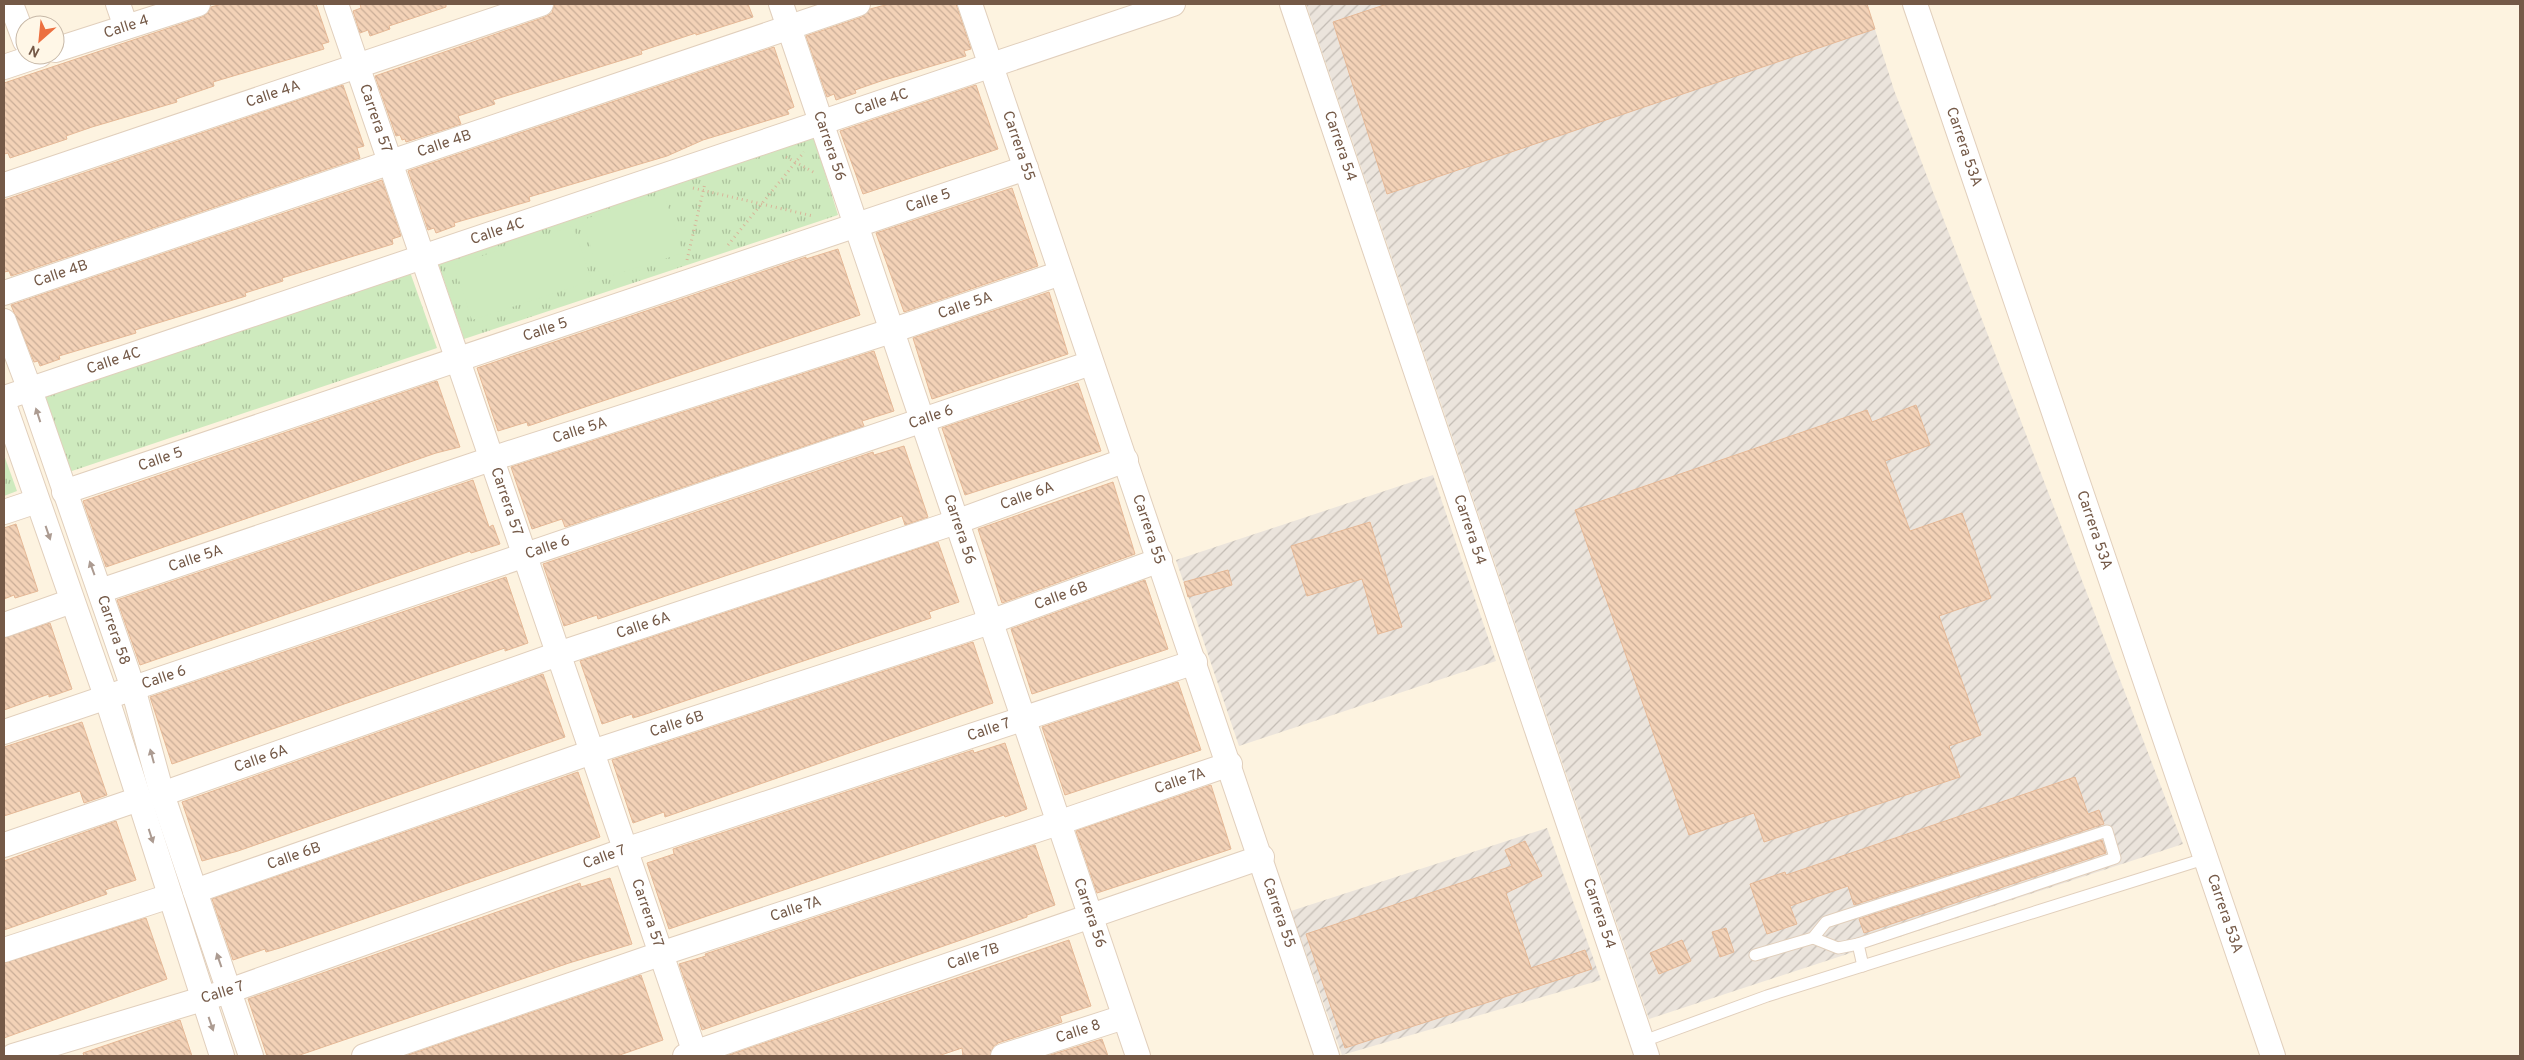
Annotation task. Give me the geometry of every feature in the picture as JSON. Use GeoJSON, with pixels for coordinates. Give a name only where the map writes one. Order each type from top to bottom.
{"type":"FeatureCollection","features":[{"type":"Feature","properties":{"kind":"street"},"geometry":{"type":"LineString","coordinates":[[118,4],[126,27]]}},
{"type":"Feature","properties":{"kind":"street","name":"Calle 4"},"geometry":{"type":"LineString","coordinates":[[65,47],[198,4]]}},
{"type":"Feature","properties":{"kind":"street","name":"Carrera 57"},"geometry":{"type":"LineString","coordinates":[[336,4],[592,752],[692,1055]]}},
{"type":"Feature","properties":{"kind":"street","name":"Calle 4A"},"geometry":{"type":"LineString","coordinates":[[4,185],[541,4]]}},
{"type":"Feature","properties":{"kind":"street","name":"Carrera 56"},"geometry":{"type":"LineString","coordinates":[[780,4],[1138,1056]]}},
{"type":"Feature","properties":{"kind":"street","name":"Calle 4B"},"geometry":{"type":"LineString","coordinates":[[4,293],[788,26],[858,4]]}},
{"type":"Feature","properties":{"kind":"street","name":"Carrera 55"},"geometry":{"type":"LineString","coordinates":[[970,4],[1091,363],[1262,857],[1327,1056]]}},
{"type":"Feature","properties":{"kind":"street","name":"Calle 4C"},"geometry":{"type":"LineString","coordinates":[[4,398],[1173,4]]}},
{"type":"Feature","properties":{"kind":"street","name":"Carrera 54"},"geometry":{"type":"LineString","coordinates":[[1292,4],[1644,1049]]}},
{"type":"Feature","properties":{"kind":"street","name":"Carrera 53A"},"geometry":{"type":"LineString","coordinates":[[1915,4],[2273,1056]]}},
{"type":"Feature","properties":{"kind":"street","name":"Calle 5"},"geometry":{"type":"LineString","coordinates":[[64,492],[1026,168]]}},
{"type":"Feature","properties":{"kind":"street","name":"Calle 5A"},"geometry":{"type":"LineString","coordinates":[[100,591],[491,459],[891,331],[1061,274]]}},
{"type":"Feature","properties":{"kind":"street","name":"Carrera 58"},"geometry":{"type":"LineString","coordinates":[[4,321],[30,390],[133,688],[162,794],[252,1056]]}},
{"type":"Feature","properties":{"kind":"street","name":"Calle 6"},"geometry":{"type":"LineString","coordinates":[[4,732],[525,556],[921,419],[1091,363]]}},
{"type":"Feature","properties":{"kind":"street","name":"Carrera 58"},"geometry":{"type":"LineString","coordinates":[[4,404],[106,696],[222,1056]]}},
{"type":"Feature","properties":{"kind":"street","name":"Calle 6A"},"geometry":{"type":"LineString","coordinates":[[162,794],[558,654],[956,522],[1126,460]]}},
{"type":"Feature","properties":{"kind":"street"},"geometry":{"type":"LineString","coordinates":[[4,512],[37,500]]}},
{"type":"Feature","properties":{"kind":"street","name":"Calle 6B"},"geometry":{"type":"LineString","coordinates":[[195,891],[592,752],[990,622],[1160,560]]}},
{"type":"Feature","properties":{"kind":"street"},"geometry":{"type":"LineString","coordinates":[[4,625],[72,601]]}},
{"type":"Feature","properties":{"kind":"street","name":"Calle 7"},"geometry":{"type":"LineString","coordinates":[[14,1056],[229,991],[625,850],[1024,720],[1195,662]]}},
{"type":"Feature","properties":{"kind":"street","name":"Calle 7A"},"geometry":{"type":"LineString","coordinates":[[364,1056],[660,954],[1058,823],[1230,764]]}},
{"type":"Feature","properties":{"kind":"street"},"geometry":{"type":"LineString","coordinates":[[4,845],[139,798]]}},
{"type":"Feature","properties":{"kind":"street","name":"Calle 7B"},"geometry":{"type":"LineString","coordinates":[[692,1055],[1262,857]]}},
{"type":"Feature","properties":{"kind":"street"},"geometry":{"type":"LineString","coordinates":[[4,950],[170,896]]}},
{"type":"Feature","properties":{"kind":"street","name":"Calle 8"},"geometry":{"type":"LineString","coordinates":[[1003,1056],[1124,1017]]}},
{"type":"Feature","properties":{"kind":"lane"},"geometry":{"type":"LineString","coordinates":[[1754,955],[1813,938],[1826,922],[2107,831],[2116,858],[1858,944],[1838,948],[1813,938]]}},
{"type":"Feature","properties":{"kind":"lane"},"geometry":{"type":"LineString","coordinates":[[1644,1049],[1759,999],[2207,858]]}},
{"type":"Feature","properties":{"kind":"lane"},"geometry":{"type":"LineString","coordinates":[[1858,944],[1863,966]]}},
{"type":"Feature","properties":{"kind":"path"},"geometry":{"type":"LineString","coordinates":[[725,249],[797,163],[821,123]]}},
{"type":"Feature","properties":{"kind":"path"},"geometry":{"type":"LineString","coordinates":[[761,144],[843,187]]}},
{"type":"Feature","properties":{"kind":"path"},"geometry":{"type":"LineString","coordinates":[[681,285],[711,160]]}},
{"type":"Feature","properties":{"kind":"path"},"geometry":{"type":"LineString","coordinates":[[687,187],[818,217]]}},
{"type":"Feature","properties":{"kind":"shaded area"},"geometry":{"type":"Polygon","coordinates":[[[1306,4],[1867,4],[1894,90],[2183,844],[1649,1019],[1306,4]]]}},
{"type":"Feature","properties":{"kind":"shaded area"},"geometry":{"type":"Polygon","coordinates":[[[1433,475],[1496,661],[1239,746],[1176,560],[1433,475]]]}},
{"type":"Feature","properties":{"kind":"shaded area"},"geometry":{"type":"Polygon","coordinates":[[[1547,828],[1601,980],[1342,1055],[1291,911],[1547,828]]]}},
{"type":"Feature","properties":{"kind":"green space"},"geometry":{"type":"Polygon","coordinates":[[[814,137],[838,215],[464,339],[438,263],[814,137]]]}},
{"type":"Feature","properties":{"kind":"green space"},"geometry":{"type":"Polygon","coordinates":[[[664,194],[683,253],[601,279],[582,220],[664,194]]]}},
{"type":"Feature","properties":{"kind":"green space"},"geometry":{"type":"Polygon","coordinates":[[[573,226],[592,281],[472,320],[454,265],[573,226]]]}},
{"type":"Feature","properties":{"kind":"green space"},"geometry":{"type":"Polygon","coordinates":[[[410,272],[437,348],[69,472],[43,397],[410,272]]]}},
{"type":"Feature","properties":{"kind":"green space"},"geometry":{"type":"Polygon","coordinates":[[[4,455],[17,491],[4,496],[4,455]]]}},
{"type":"Feature","properties":{"kind":"building"},"geometry":{"type":"Polygon","coordinates":[[[221,4],[316,4],[329,42],[322,44],[324,49],[213,82],[214,86],[176,99],[177,102],[92,127],[66,136],[67,139],[10,158],[8,153],[4,154],[4,83],[58,65],[65,65],[65,63],[202,17],[208,13],[211,7],[221,4]]]}},
{"type":"Feature","properties":{"kind":"building"},"geometry":{"type":"Polygon","coordinates":[[[360,4],[446,4],[446,7],[389,26],[390,29],[370,36],[368,30],[360,33],[353,11],[361,8],[360,4]]]}},
{"type":"Feature","properties":{"kind":"building"},"geometry":{"type":"Polygon","coordinates":[[[748,4],[753,17],[696,35],[696,33],[641,51],[642,54],[493,100],[495,104],[458,116],[461,124],[406,142],[405,139],[402,140],[400,135],[396,136],[375,76],[545,17],[552,13],[554,5],[748,4]]]}},
{"type":"Feature","properties":{"kind":"building"},"geometry":{"type":"Polygon","coordinates":[[[889,4],[956,4],[971,49],[964,51],[966,56],[881,81],[855,90],[856,93],[836,100],[834,94],[827,97],[806,36],[862,17],[870,9],[889,4]]]}},
{"type":"Feature","properties":{"kind":"building"},"geometry":{"type":"Polygon","coordinates":[[[1387,4],[1867,4],[1875,29],[1387,194],[1333,22],[1387,4]]]}},
{"type":"Feature","properties":{"kind":"building"},"geometry":{"type":"Polygon","coordinates":[[[774,47],[794,107],[787,110],[789,114],[703,140],[667,156],[529,197],[530,201],[454,223],[455,226],[436,233],[434,228],[428,230],[408,171],[774,47]]]}},
{"type":"Feature","properties":{"kind":"building"},"geometry":{"type":"Polygon","coordinates":[[[343,85],[364,146],[357,148],[360,158],[11,276],[9,271],[4,272],[4,200],[343,85]]]}},
{"type":"Feature","properties":{"kind":"building"},"geometry":{"type":"Polygon","coordinates":[[[976,85],[998,149],[863,194],[840,131],[976,85]]]}},
{"type":"Feature","properties":{"kind":"building"},"geometry":{"type":"Polygon","coordinates":[[[382,180],[401,236],[392,239],[393,244],[282,278],[283,281],[245,293],[246,296],[135,330],[136,333],[59,356],[60,359],[40,366],[38,361],[34,362],[11,305],[382,180]]]}},
{"type":"Feature","properties":{"kind":"building"},"geometry":{"type":"Polygon","coordinates":[[[1012,188],[1038,266],[904,312],[876,233],[1012,188]]]}},
{"type":"Feature","properties":{"kind":"building"},"geometry":{"type":"Polygon","coordinates":[[[838,249],[860,315],[528,426],[527,422],[498,431],[477,368],[806,257],[806,259],[838,249]]]}},
{"type":"Feature","properties":{"kind":"building"},"geometry":{"type":"Polygon","coordinates":[[[1049,292],[1068,354],[932,399],[913,338],[1049,292]]]}},
{"type":"Feature","properties":{"kind":"building"},"geometry":{"type":"Polygon","coordinates":[[[874,351],[894,411],[862,421],[864,426],[565,527],[562,519],[532,529],[511,467],[874,351]]]}},
{"type":"Feature","properties":{"kind":"building"},"geometry":{"type":"Polygon","coordinates":[[[437,381],[460,447],[436,453],[106,567],[83,501],[437,381]]]}},
{"type":"Feature","properties":{"kind":"building"},"geometry":{"type":"Polygon","coordinates":[[[1078,383],[1101,451],[965,495],[942,428],[1078,383]]]}},
{"type":"Feature","properties":{"kind":"building"},"geometry":{"type":"Polygon","coordinates":[[[1916,405],[1930,445],[1885,461],[1910,531],[1962,513],[1991,598],[1939,616],[1981,735],[1949,746],[1960,777],[1764,842],[1754,813],[1689,835],[1575,510],[1867,410],[1872,422],[1916,405]]]}},
{"type":"Feature","properties":{"kind":"building"},"geometry":{"type":"Polygon","coordinates":[[[904,446],[928,517],[905,525],[902,516],[598,619],[597,615],[564,626],[543,564],[873,452],[874,455],[904,446]]]}},
{"type":"Feature","properties":{"kind":"building"},"geometry":{"type":"Polygon","coordinates":[[[473,480],[489,527],[493,525],[500,544],[471,553],[470,551],[140,665],[117,600],[473,480]]]}},
{"type":"Feature","properties":{"kind":"building"},"geometry":{"type":"Polygon","coordinates":[[[1113,482],[1135,554],[1002,603],[978,529],[1113,482]]]}},
{"type":"Feature","properties":{"kind":"building"},"geometry":{"type":"Polygon","coordinates":[[[1370,522],[1402,627],[1378,634],[1362,579],[1307,596],[1291,546],[1370,522]]]}},
{"type":"Feature","properties":{"kind":"building"},"geometry":{"type":"Polygon","coordinates":[[[16,524],[38,591],[15,598],[14,595],[4,599],[4,528],[16,524]]]}},
{"type":"Feature","properties":{"kind":"building"},"geometry":{"type":"Polygon","coordinates":[[[938,542],[959,602],[929,612],[931,618],[649,713],[633,718],[632,714],[602,724],[580,661],[938,542]]]}},
{"type":"Feature","properties":{"kind":"building"},"geometry":{"type":"Polygon","coordinates":[[[1228,570],[1232,585],[1188,597],[1184,582],[1228,570]]]}},
{"type":"Feature","properties":{"kind":"building"},"geometry":{"type":"Polygon","coordinates":[[[506,577],[528,643],[505,651],[505,648],[172,764],[150,697],[506,577]]]}},
{"type":"Feature","properties":{"kind":"building"},"geometry":{"type":"Polygon","coordinates":[[[1145,580],[1168,649],[1032,694],[1011,629],[1145,580]]]}},
{"type":"Feature","properties":{"kind":"building"},"geometry":{"type":"Polygon","coordinates":[[[50,623],[72,689],[49,697],[49,694],[4,710],[4,638],[50,623]]]}},
{"type":"Feature","properties":{"kind":"building"},"geometry":{"type":"Polygon","coordinates":[[[973,642],[993,703],[665,817],[664,812],[633,823],[612,760],[973,642]]]}},
{"type":"Feature","properties":{"kind":"building"},"geometry":{"type":"Polygon","coordinates":[[[543,674],[565,737],[238,851],[202,861],[182,802],[543,674]]]}},
{"type":"Feature","properties":{"kind":"building"},"geometry":{"type":"Polygon","coordinates":[[[1178,682],[1201,750],[1065,795],[1042,727],[1178,682]]]}},
{"type":"Feature","properties":{"kind":"building"},"geometry":{"type":"Polygon","coordinates":[[[82,722],[107,795],[84,803],[80,791],[4,816],[4,747],[82,722]]]}},
{"type":"Feature","properties":{"kind":"building"},"geometry":{"type":"Polygon","coordinates":[[[1005,743],[1027,809],[1005,817],[1004,815],[669,929],[647,863],[674,854],[673,849],[973,750],[974,753],[1005,743]]]}},
{"type":"Feature","properties":{"kind":"building"},"geometry":{"type":"Polygon","coordinates":[[[578,772],[600,837],[283,947],[266,952],[265,949],[233,960],[212,899],[578,772]]]}},
{"type":"Feature","properties":{"kind":"building"},"geometry":{"type":"Polygon","coordinates":[[[2075,777],[2088,814],[2099,810],[2104,824],[1854,905],[1848,886],[1790,906],[1797,924],[1767,934],[1750,884],[1785,872],[1786,875],[2075,777]]]}},
{"type":"Feature","properties":{"kind":"building"},"geometry":{"type":"Polygon","coordinates":[[[1211,785],[1231,849],[1097,893],[1076,831],[1211,785]]]}},
{"type":"Feature","properties":{"kind":"building"},"geometry":{"type":"Polygon","coordinates":[[[116,821],[136,880],[105,890],[107,894],[4,930],[4,861],[116,821]]]}},
{"type":"Feature","properties":{"kind":"building"},"geometry":{"type":"Polygon","coordinates":[[[2102,840],[2106,853],[1864,933],[1859,919],[2102,840]]]}},
{"type":"Feature","properties":{"kind":"building"},"geometry":{"type":"Polygon","coordinates":[[[1525,841],[1542,876],[1506,893],[1531,968],[1585,950],[1592,969],[1345,1048],[1306,934],[1512,866],[1505,850],[1525,841]]]}},
{"type":"Feature","properties":{"kind":"building"},"geometry":{"type":"Polygon","coordinates":[[[1035,845],[1055,905],[1027,915],[1027,917],[702,1030],[679,964],[1035,845]]]}},
{"type":"Feature","properties":{"kind":"building"},"geometry":{"type":"Polygon","coordinates":[[[610,878],[632,944],[569,963],[297,1056],[267,1056],[248,999],[580,883],[581,887],[610,878]]]}},
{"type":"Feature","properties":{"kind":"building"},"geometry":{"type":"Polygon","coordinates":[[[146,918],[167,979],[4,1038],[4,963],[146,918]]]}},
{"type":"Feature","properties":{"kind":"building"},"geometry":{"type":"Polygon","coordinates":[[[1726,928],[1734,952],[1720,957],[1712,932],[1726,928]]]}},
{"type":"Feature","properties":{"kind":"building"},"geometry":{"type":"Polygon","coordinates":[[[1069,940],[1091,1006],[1060,1016],[1062,1022],[998,1043],[993,1047],[990,1056],[963,1056],[962,1048],[938,1056],[726,1056],[1069,940]]]}},
{"type":"Feature","properties":{"kind":"building"},"geometry":{"type":"Polygon","coordinates":[[[1682,940],[1691,961],[1659,974],[1650,953],[1682,940]]]}},
{"type":"Feature","properties":{"kind":"building"},"geometry":{"type":"Polygon","coordinates":[[[641,975],[663,1040],[617,1056],[405,1056],[641,975]]]}},
{"type":"Feature","properties":{"kind":"building"},"geometry":{"type":"Polygon","coordinates":[[[180,1020],[192,1056],[84,1056],[83,1053],[180,1020]]]}},
{"type":"Feature","properties":{"kind":"building"},"geometry":{"type":"Polygon","coordinates":[[[1102,1039],[1108,1056],[1047,1056],[1102,1039]]]}}]}
